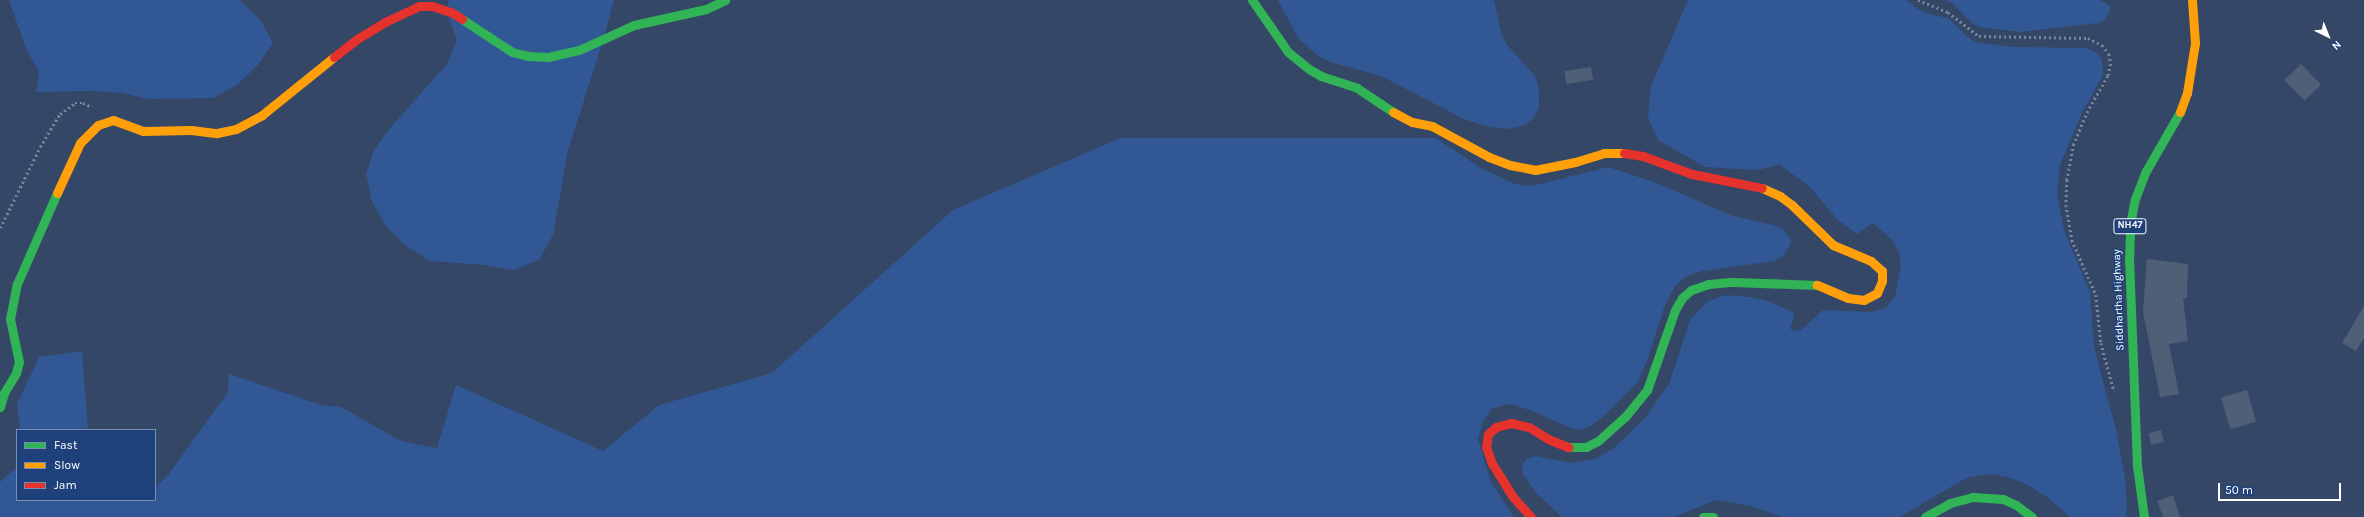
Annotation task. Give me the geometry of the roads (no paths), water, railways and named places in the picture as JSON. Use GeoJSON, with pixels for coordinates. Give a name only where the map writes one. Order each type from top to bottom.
{"type":"FeatureCollection","features":[{"type":"Feature","properties":{"kind":"main road"},"geometry":{"type":"LineString","coordinates":[[0,408],[4,393],[16,373],[19,362],[10,319],[17,284],[73,156],[91,131],[106,121],[119,122],[143,131],[191,130],[217,133],[236,129],[262,115],[357,39],[387,21],[419,6],[432,6],[451,12],[512,52],[538,57],[565,55],[634,25],[702,10],[725,0]]}},
{"type":"Feature","properties":{"kind":"main road"},"geometry":{"type":"LineString","coordinates":[[1252,0],[1288,52],[1309,69],[1321,76],[1357,88],[1399,116],[1412,122],[1432,126],[1496,160],[1510,165],[1535,170],[1575,162],[1604,153],[1621,152],[1643,156],[1692,174],[1761,187],[1780,196],[1792,204],[1833,245],[1871,261],[1882,271],[1882,281],[1877,293],[1864,300],[1848,298],[1817,285],[1808,284],[1733,282],[1708,284],[1691,290],[1682,298],[1675,310],[1656,372],[1647,390],[1625,417],[1598,441],[1586,447],[1569,447],[1548,439],[1529,427],[1511,423],[1496,427],[1488,434],[1486,447],[1492,464],[1513,497],[1531,517]]}},
{"type":"Feature","properties":{"kind":"main road","name":"Siddhartha Highway"},"geometry":{"type":"LineString","coordinates":[[2144,517],[2137,466],[2129,262],[2130,224],[2135,199],[2146,171],[2178,116],[2187,93],[2195,43],[2192,0]]}},
{"type":"Feature","properties":{"kind":"main road"},"geometry":{"type":"LineString","coordinates":[[1925,517],[1950,503],[1973,497],[2003,499],[2016,505],[2032,517]]}},
{"type":"Feature","properties":{"kind":"main road"},"geometry":{"type":"LineString","coordinates":[[1703,517],[1713,517]]}}]}
